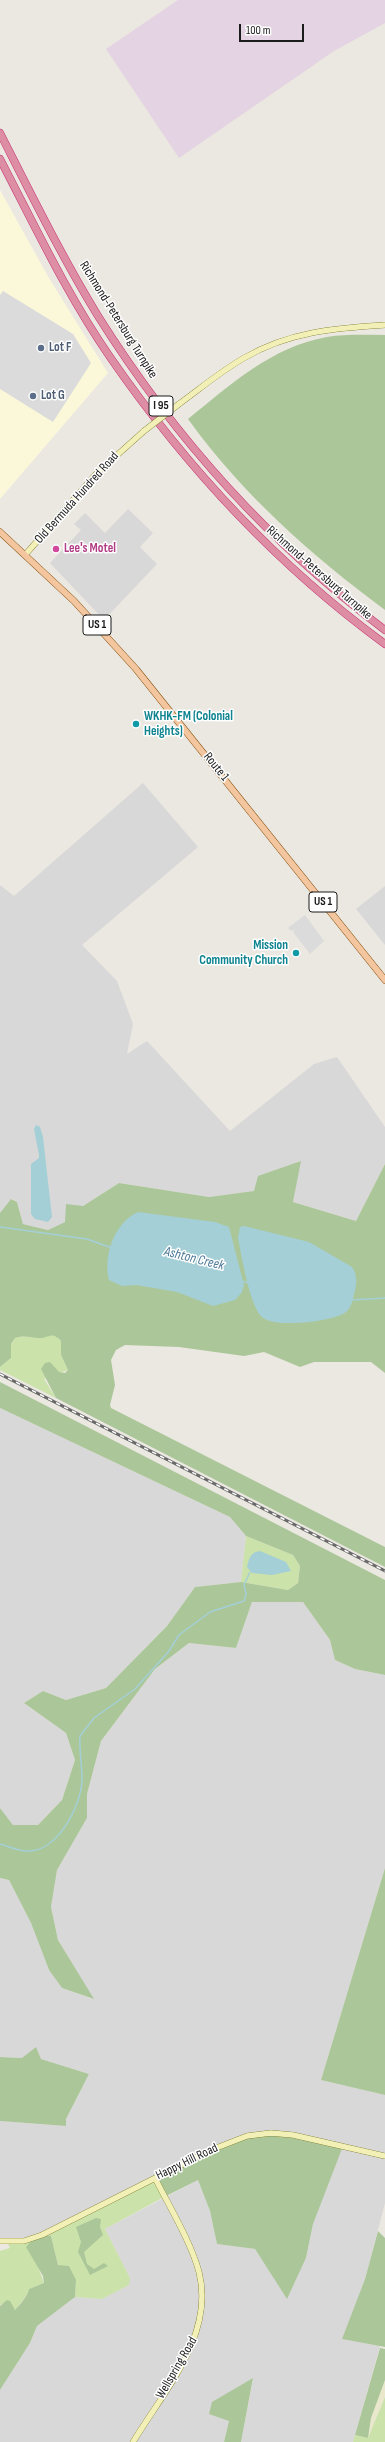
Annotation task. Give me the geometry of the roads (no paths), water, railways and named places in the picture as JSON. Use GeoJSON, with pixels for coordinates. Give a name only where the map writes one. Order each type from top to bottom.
{"type":"FeatureCollection","features":[{"type":"Feature","properties":{"kind":"highway","name":"Richmond-Petersburg Turnpike"},"geometry":{"type":"LineString","coordinates":[[0,133],[84,292],[121,351],[170,420],[215,474],[266,527],[333,588],[385,630]]}},
{"type":"Feature","properties":{"kind":"highway","name":"Richmond-Petersburg Turnpike"},"geometry":{"type":"LineString","coordinates":[[0,159],[54,263],[93,330],[118,369],[184,455],[232,510],[271,549],[333,605],[385,644]]}},
{"type":"Feature","properties":{"kind":"main road","name":"Route 1"},"geometry":{"type":"LineString","coordinates":[[0,532],[88,615],[136,669],[385,980]]}},
{"type":"Feature","properties":{"kind":"street","name":"Old Bermuda Hundred Road"},"geometry":{"type":"LineString","coordinates":[[25,555],[96,474],[144,431],[232,365],[280,340],[331,329],[385,325]]}},
{"type":"Feature","properties":{"kind":"street","name":"Happy Hill Road"},"geometry":{"type":"LineString","coordinates":[[0,2241],[20,2241],[42,2235],[219,2146],[260,2134],[293,2135],[385,2156]]}},
{"type":"Feature","properties":{"kind":"street","name":"Wellspring Road"},"geometry":{"type":"LineString","coordinates":[[133,2442],[191,2347],[202,2310],[202,2290],[195,2262],[155,2178]]}},
{"type":"Feature","properties":{"kind":"water"},"geometry":{"type":"Polygon","coordinates":[[[36,1125],[40,1127],[43,1137],[52,1217],[48,1222],[35,1219],[31,1214],[31,1164],[39,1158],[34,1129],[36,1125]]]}},
{"type":"Feature","properties":{"kind":"water"},"geometry":{"type":"Polygon","coordinates":[[[138,1212],[215,1222],[229,1227],[244,1285],[242,1292],[235,1300],[213,1306],[177,1292],[136,1285],[122,1286],[109,1280],[108,1261],[112,1241],[122,1224],[138,1212]]]}},
{"type":"Feature","properties":{"kind":"water"},"geometry":{"type":"Polygon","coordinates":[[[244,1226],[309,1242],[352,1267],[356,1275],[356,1284],[350,1308],[339,1316],[302,1323],[277,1322],[267,1320],[261,1316],[253,1301],[250,1291],[238,1238],[240,1227],[244,1226]]]}},
{"type":"Feature","properties":{"kind":"water"},"geometry":{"type":"Polygon","coordinates":[[[260,1551],[286,1562],[291,1571],[272,1575],[252,1573],[247,1567],[249,1559],[252,1554],[260,1551]]]}},
{"type":"Feature","properties":{"kind":"waterway","name":"Ashton Creek"},"geometry":{"type":"LineString","coordinates":[[0,1227],[87,1239],[112,1248]]}},
{"type":"Feature","properties":{"kind":"waterway","name":"Ashton Creek"},"geometry":{"type":"LineString","coordinates":[[241,1281],[249,1283]]}},
{"type":"Feature","properties":{"kind":"waterway","name":"Ashton Creek"},"geometry":{"type":"LineString","coordinates":[[352,1300],[385,1298]]}},
{"type":"Feature","properties":{"kind":"waterway"},"geometry":{"type":"LineString","coordinates":[[0,1844],[24,1851],[38,1850],[58,1836],[73,1814],[81,1790],[82,1779],[80,1736],[94,1718],[135,1689],[169,1651],[179,1635],[210,1612],[244,1601],[246,1594],[244,1585],[250,1572]]}},
{"type":"Feature","properties":{"kind":"railway"},"geometry":{"type":"LineString","coordinates":[[0,1374],[385,1571]]}},
{"type":"Feature","properties":{"kind":"place","name":"Lot F"},"geometry":{"type":"Point","coordinates":[41,348]}},
{"type":"Feature","properties":{"kind":"place","name":"Lot G"},"geometry":{"type":"Point","coordinates":[33,396]}},
{"type":"Feature","properties":{"kind":"place","name":"Lee's Motel"},"geometry":{"type":"Point","coordinates":[56,549]}},
{"type":"Feature","properties":{"kind":"place","name":"WKHK-FM (Colonial Heights)"},"geometry":{"type":"Point","coordinates":[136,724]}},
{"type":"Feature","properties":{"kind":"place","name":"Mission Community Church"},"geometry":{"type":"Point","coordinates":[296,953]}}]}
